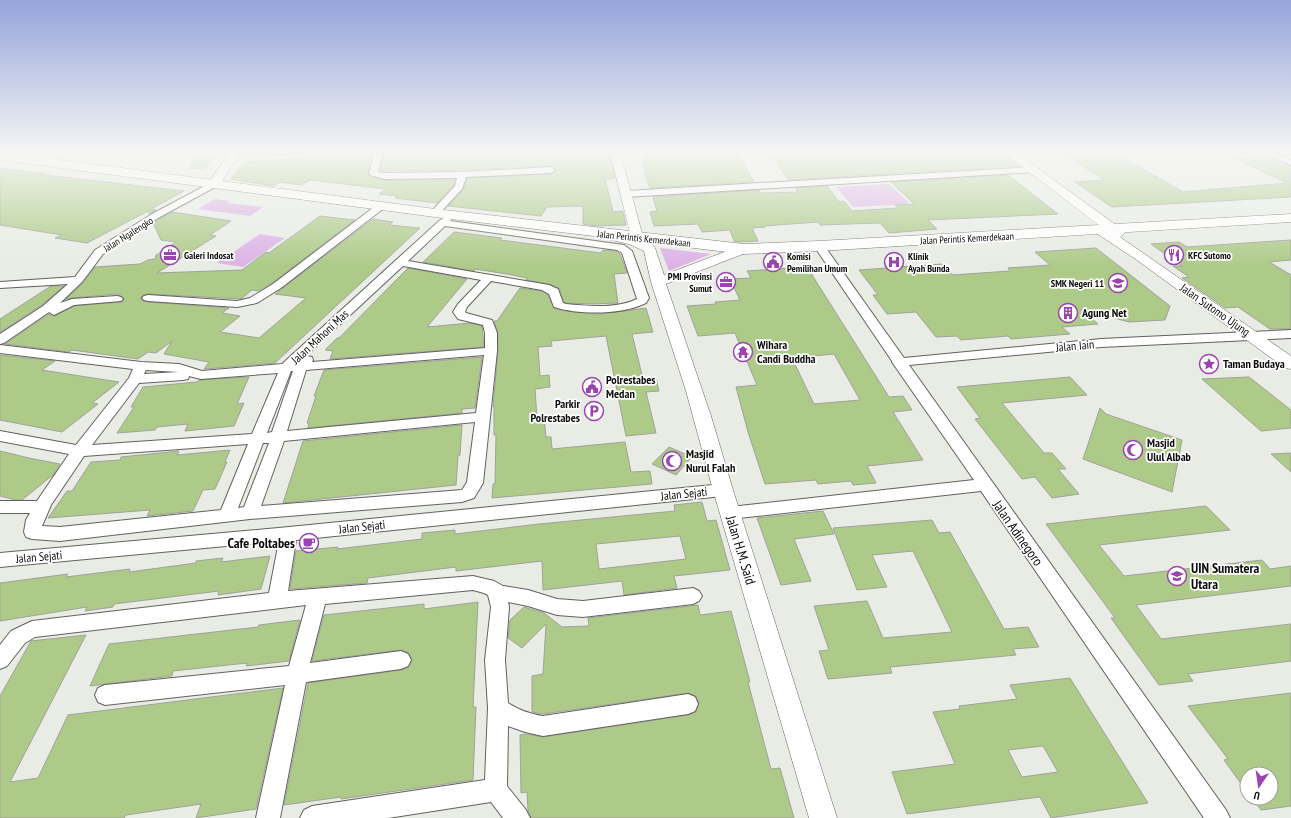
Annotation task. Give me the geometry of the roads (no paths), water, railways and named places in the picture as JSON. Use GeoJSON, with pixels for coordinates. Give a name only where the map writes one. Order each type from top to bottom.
{"type":"FeatureCollection","features":[{"type":"Feature","properties":{"kind":"main road","name":"Jalan Perintis Kemerdekaan"},"geometry":{"type":"LineString","coordinates":[[261,190],[381,206],[448,218],[594,232],[744,249],[1107,230],[1291,218]]}},
{"type":"Feature","properties":{"kind":"main road","name":"Jalan Sutomo Ujung"},"geometry":{"type":"LineString","coordinates":[[1058,190],[1139,255],[1291,364]]}},
{"type":"Feature","properties":{"kind":"street","name":"Jalan Ngalengko"},"geometry":{"type":"LineString","coordinates":[[0,340],[57,301],[78,280],[99,252],[155,216],[203,190]]}},
{"type":"Feature","properties":{"kind":"street"},"geometry":{"type":"LineString","coordinates":[[407,264],[489,277],[550,289],[556,293],[558,305],[565,307],[628,306],[640,303],[643,298],[627,251],[620,247],[448,218],[458,190]]}},
{"type":"Feature","properties":{"kind":"street"},"geometry":{"type":"LineString","coordinates":[[625,190],[637,237]]}},
{"type":"Feature","properties":{"kind":"street"},"geometry":{"type":"LineString","coordinates":[[626,194],[691,190]]}},
{"type":"Feature","properties":{"kind":"street"},"geometry":{"type":"LineString","coordinates":[[148,298],[237,304],[253,301],[277,286],[381,206]]}},
{"type":"Feature","properties":{"kind":"street","name":"Jalan Mahoni Mas"},"geometry":{"type":"LineString","coordinates":[[250,513],[278,437],[301,366],[407,264],[448,218]]}},
{"type":"Feature","properties":{"kind":"street","name":"Jalan Mahoni Mas"},"geometry":{"type":"LineString","coordinates":[[227,515],[286,368],[448,218]]}},
{"type":"Feature","properties":{"kind":"street","name":"Jalan H.M. Said"},"geometry":{"type":"LineString","coordinates":[[594,232],[648,248],[652,252],[658,282],[678,338],[710,441],[723,490],[823,818]]}},
{"type":"Feature","properties":{"kind":"street","name":"Jalan Adinegoro"},"geometry":{"type":"LineString","coordinates":[[819,246],[898,362],[1218,818]]}},
{"type":"Feature","properties":{"kind":"street"},"geometry":{"type":"LineString","coordinates":[[658,282],[744,249]]}},
{"type":"Feature","properties":{"kind":"street"},"geometry":{"type":"LineString","coordinates":[[141,366],[135,379],[78,451],[42,507],[31,527],[32,532],[60,534],[227,515],[454,497],[468,494],[475,483],[491,351],[491,333],[488,322],[462,316],[459,312],[462,306],[489,277]]}},
{"type":"Feature","properties":{"kind":"street"},"geometry":{"type":"LineString","coordinates":[[0,285],[78,280]]}},
{"type":"Feature","properties":{"kind":"street"},"geometry":{"type":"LineString","coordinates":[[0,348],[67,304],[80,301],[117,299]]}},
{"type":"Feature","properties":{"kind":"street","name":"Jalan Iain"},"geometry":{"type":"LineString","coordinates":[[898,362],[1101,344],[1291,334]]}},
{"type":"Feature","properties":{"kind":"street"},"geometry":{"type":"LineString","coordinates":[[0,348],[141,366],[179,368],[201,375]]}},
{"type":"Feature","properties":{"kind":"street"},"geometry":{"type":"LineString","coordinates":[[135,379],[491,351]]}},
{"type":"Feature","properties":{"kind":"street"},"geometry":{"type":"LineString","coordinates":[[0,436],[78,451],[257,439],[482,417]]}},
{"type":"Feature","properties":{"kind":"street"},"geometry":{"type":"LineString","coordinates":[[730,513],[984,485]]}},
{"type":"Feature","properties":{"kind":"street","name":"Jalan Sejati"},"geometry":{"type":"LineString","coordinates":[[0,560],[289,534],[723,490]]}},
{"type":"Feature","properties":{"kind":"street"},"geometry":{"type":"LineString","coordinates":[[0,507],[42,507]]}},
{"type":"Feature","properties":{"kind":"street"},"geometry":{"type":"LineString","coordinates":[[277,600],[289,534]]}},
{"type":"Feature","properties":{"kind":"street"},"geometry":{"type":"LineString","coordinates":[[0,660],[18,637],[32,629],[277,600],[317,598],[473,583],[488,586],[497,593],[528,598],[557,607],[583,609],[693,596]]}},
{"type":"Feature","properties":{"kind":"street"},"geometry":{"type":"LineString","coordinates":[[497,593],[500,607],[495,660],[498,708],[496,790],[518,818]]}},
{"type":"Feature","properties":{"kind":"street"},"geometry":{"type":"LineString","coordinates":[[268,818],[297,674],[317,598]]}},
{"type":"Feature","properties":{"kind":"street"},"geometry":{"type":"LineString","coordinates":[[105,695],[297,674],[401,660]]}},
{"type":"Feature","properties":{"kind":"street"},"geometry":{"type":"LineString","coordinates":[[498,708],[515,719],[529,724],[543,726],[688,704]]}},
{"type":"Feature","properties":{"kind":"street"},"geometry":{"type":"LineString","coordinates":[[312,818],[496,790]]}},
{"type":"Feature","properties":{"kind":"place","name":"Galeri Indosat"},"geometry":{"type":"Point","coordinates":[170,255]}},
{"type":"Feature","properties":{"kind":"place","name":"KFC Sutomo"},"geometry":{"type":"Point","coordinates":[1174,255]}},
{"type":"Feature","properties":{"kind":"place","name":"Komisi Pemilihan Umum"},"geometry":{"type":"Point","coordinates":[773,262]}},
{"type":"Feature","properties":{"kind":"place","name":"Klinik Ayah Bunda"},"geometry":{"type":"Point","coordinates":[894,262]}},
{"type":"Feature","properties":{"kind":"place","name":"PMI Provinsi Sumut"},"geometry":{"type":"Point","coordinates":[726,282]}},
{"type":"Feature","properties":{"kind":"place","name":"SMK Negeri 11"},"geometry":{"type":"Point","coordinates":[1118,283]}},
{"type":"Feature","properties":{"kind":"place","name":"Agung Net"},"geometry":{"type":"Point","coordinates":[1068,313]}},
{"type":"Feature","properties":{"kind":"place","name":"Wihara Candi Buddha"},"geometry":{"type":"Point","coordinates":[743,352]}},
{"type":"Feature","properties":{"kind":"place","name":"Taman Budaya"},"geometry":{"type":"Point","coordinates":[1209,364]}},
{"type":"Feature","properties":{"kind":"place","name":"Polrestabes Medan"},"geometry":{"type":"Point","coordinates":[592,387]}},
{"type":"Feature","properties":{"kind":"place","name":"Parkir Polrestabes"},"geometry":{"type":"Point","coordinates":[594,411]}},
{"type":"Feature","properties":{"kind":"place","name":"Masjid Ulul Albab"},"geometry":{"type":"Point","coordinates":[1133,450]}},
{"type":"Feature","properties":{"kind":"place","name":"Masjid Nurul Falah"},"geometry":{"type":"Point","coordinates":[672,461]}},
{"type":"Feature","properties":{"kind":"place","name":"Cafe Poltabes"},"geometry":{"type":"Point","coordinates":[309,543]}},
{"type":"Feature","properties":{"kind":"place","name":"UIN Sumatera Utara"},"geometry":{"type":"Point","coordinates":[1177,576]}}]}
